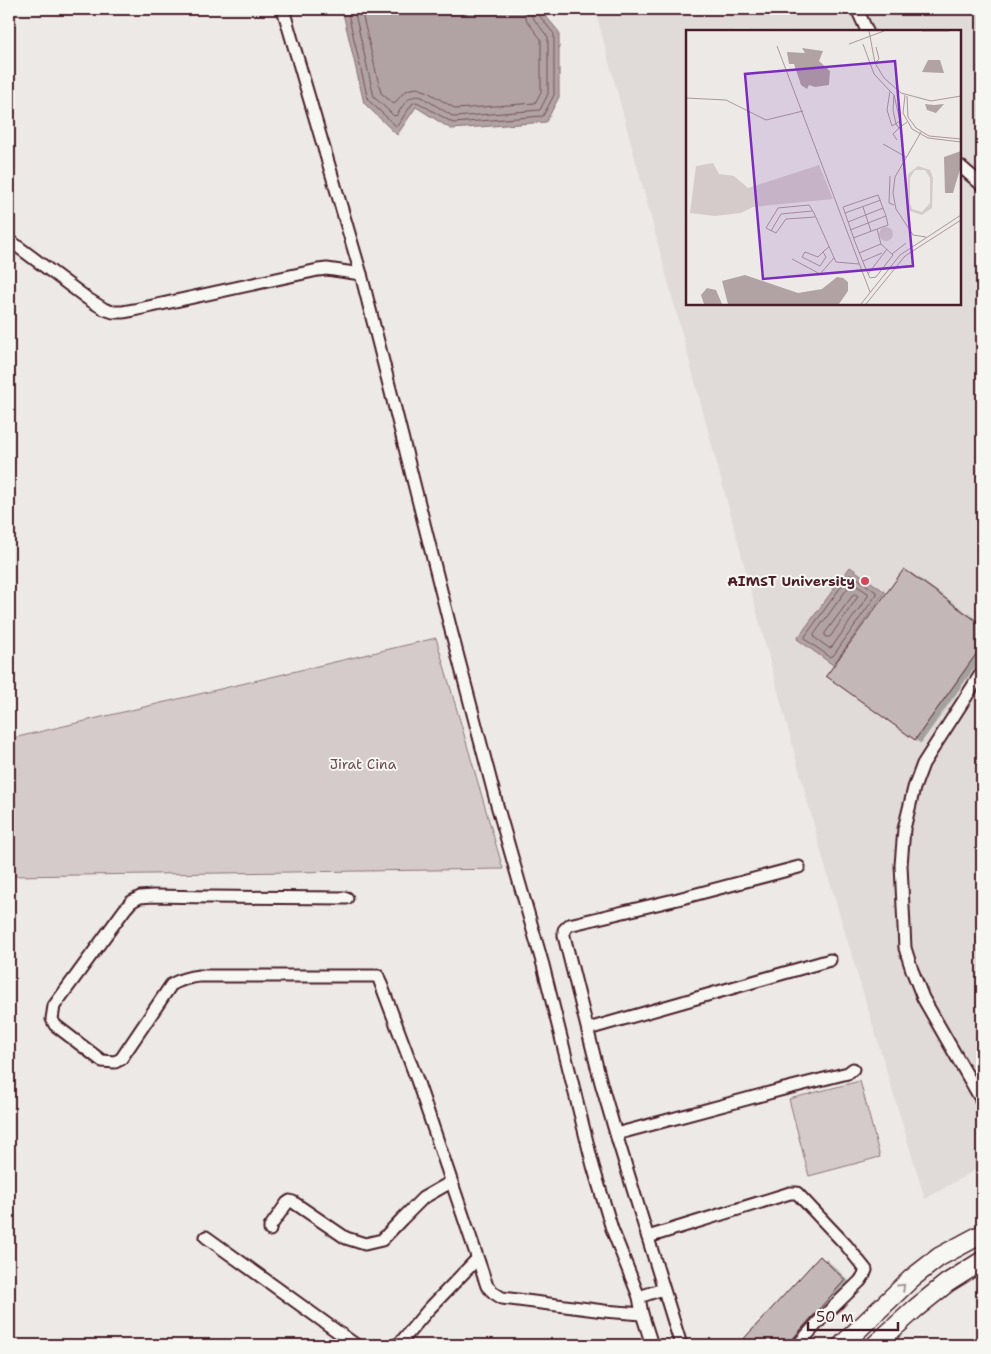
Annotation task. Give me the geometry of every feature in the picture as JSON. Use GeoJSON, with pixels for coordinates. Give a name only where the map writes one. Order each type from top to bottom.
{"type":"FeatureCollection","features":[{"type":"Feature","properties":{"kind":"main road"},"geometry":{"type":"LineString","coordinates":[[842,1345],[912,1278],[939,1257],[982,1234]]}},
{"type":"Feature","properties":{"kind":"main road"},"geometry":{"type":"LineString","coordinates":[[876,1345],[916,1308],[947,1283],[982,1261]]}},
{"type":"Feature","properties":{"kind":"street"},"geometry":{"type":"LineString","coordinates":[[283,9],[361,274],[452,634],[497,805],[543,965],[593,1166],[612,1228],[639,1297],[642,1314],[652,1345]]}},
{"type":"Feature","properties":{"kind":"street"},"geometry":{"type":"LineString","coordinates":[[857,9],[867,30]]}},
{"type":"Feature","properties":{"kind":"street"},"geometry":{"type":"LineString","coordinates":[[961,167],[982,185]]}},
{"type":"Feature","properties":{"kind":"street"},"geometry":{"type":"LineString","coordinates":[[9,240],[88,299],[113,312],[134,310],[318,270],[327,269],[361,274]]}},
{"type":"Feature","properties":{"kind":"street"},"geometry":{"type":"LineString","coordinates":[[982,672],[923,764],[914,788],[904,829],[901,865],[905,948],[912,970],[923,998],[982,1101]]}},
{"type":"Feature","properties":{"kind":"street"},"geometry":{"type":"LineString","coordinates":[[681,1345],[616,1134],[564,930],[569,926],[799,867]]}},
{"type":"Feature","properties":{"kind":"street"},"geometry":{"type":"LineString","coordinates":[[347,898],[140,897],[131,902],[125,909],[54,1006],[52,1019],[55,1025],[102,1061],[115,1062],[121,1059],[171,985],[188,977],[378,976],[417,1080],[487,1286],[502,1298],[642,1314]]}},
{"type":"Feature","properties":{"kind":"street"},"geometry":{"type":"LineString","coordinates":[[588,1029],[830,960]]}},
{"type":"Feature","properties":{"kind":"street"},"geometry":{"type":"LineString","coordinates":[[616,1134],[848,1073],[853,1069]]}},
{"type":"Feature","properties":{"kind":"street"},"geometry":{"type":"LineString","coordinates":[[270,1230],[270,1227],[287,1204],[293,1202],[346,1238],[365,1244],[374,1243],[382,1240],[423,1198],[451,1182]]}},
{"type":"Feature","properties":{"kind":"street"},"geometry":{"type":"LineString","coordinates":[[648,1238],[790,1193],[797,1193],[846,1245],[866,1270],[864,1276],[798,1345]]}},
{"type":"Feature","properties":{"kind":"street"},"geometry":{"type":"LineString","coordinates":[[206,1237],[356,1345]]}},
{"type":"Feature","properties":{"kind":"street"},"geometry":{"type":"LineString","coordinates":[[396,1345],[400,1343],[429,1309],[477,1259]]}},
{"type":"Feature","properties":{"kind":"street"},"geometry":{"type":"LineString","coordinates":[[639,1297],[663,1289]]}},
{"type":"Feature","properties":{"kind":"shaded area","name":"AIMST University"},"geometry":{"type":"Polygon","coordinates":[[[595,9],[982,9],[982,1166],[925,1199],[823,859],[595,9]]]}},
{"type":"Feature","properties":{"kind":"green space","name":"Jirat Cina"},"geometry":{"type":"Polygon","coordinates":[[[436,638],[503,869],[9,876],[9,739],[436,638]]]}},
{"type":"Feature","properties":{"kind":"green space"},"geometry":{"type":"Polygon","coordinates":[[[860,1081],[880,1157],[809,1176],[789,1099],[860,1081]]]}},
{"type":"Feature","properties":{"kind":"water"},"geometry":{"type":"Polygon","coordinates":[[[342,9],[540,9],[559,32],[559,97],[546,122],[451,129],[416,107],[397,135],[364,103],[342,9]]]}},
{"type":"Feature","properties":{"kind":"water"},"geometry":{"type":"Polygon","coordinates":[[[850,567],[885,592],[833,665],[797,639],[850,567]]]}},
{"type":"Feature","properties":{"kind":"building"},"geometry":{"type":"Polygon","coordinates":[[[904,569],[982,625],[982,646],[915,740],[826,676],[904,569]]]}},
{"type":"Feature","properties":{"kind":"building"},"geometry":{"type":"Polygon","coordinates":[[[820,1256],[845,1280],[787,1345],[738,1345],[820,1256]]]}},
{"type":"Feature","properties":{"kind":"place","name":"AIMST University"},"geometry":{"type":"Point","coordinates":[865,581]}}]}
